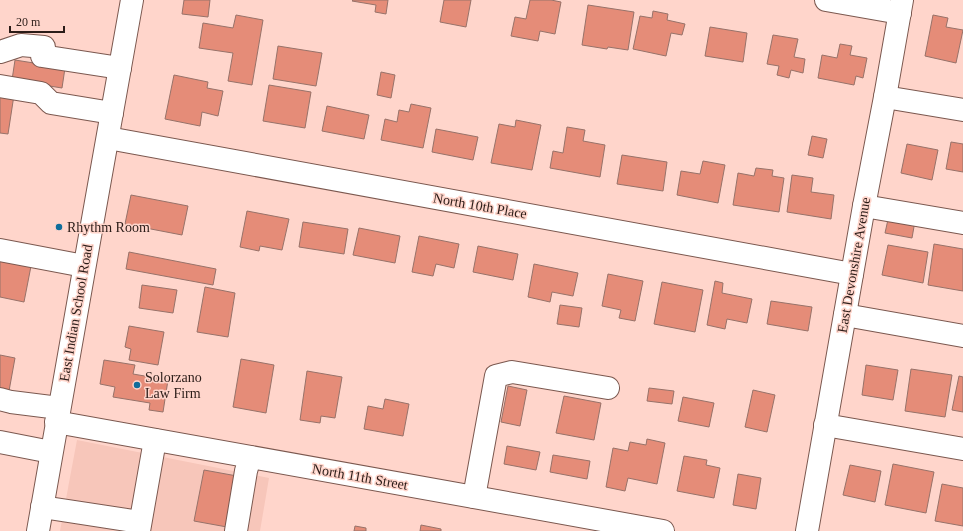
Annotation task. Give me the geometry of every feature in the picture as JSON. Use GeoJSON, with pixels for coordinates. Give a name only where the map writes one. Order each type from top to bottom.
{"type":"FeatureCollection","features":[{"type":"Feature","properties":{"kind":"street","name":"East Indian School Road"},"geometry":{"type":"LineString","coordinates":[[38,531],[57,415],[132,0]]}},
{"type":"Feature","properties":{"kind":"street"},"geometry":{"type":"LineString","coordinates":[[826,0],[901,7]]}},
{"type":"Feature","properties":{"kind":"street","name":"East Devonshire Avenue"},"geometry":{"type":"LineString","coordinates":[[807,531],[864,206],[901,7]]}},
{"type":"Feature","properties":{"kind":"street"},"geometry":{"type":"LineString","coordinates":[[0,52],[21,45],[44,47],[42,56],[120,68]]}},
{"type":"Feature","properties":{"kind":"street"},"geometry":{"type":"LineString","coordinates":[[0,86],[41,93],[51,103],[112,113]]}},
{"type":"Feature","properties":{"kind":"street"},"geometry":{"type":"LineString","coordinates":[[885,97],[963,110]]}},
{"type":"Feature","properties":{"kind":"street","name":"North 10th Place"},"geometry":{"type":"LineString","coordinates":[[108,138],[852,274]]}},
{"type":"Feature","properties":{"kind":"street"},"geometry":{"type":"LineString","coordinates":[[864,206],[963,223]]}},
{"type":"Feature","properties":{"kind":"street"},"geometry":{"type":"LineString","coordinates":[[0,250],[84,266]]}},
{"type":"Feature","properties":{"kind":"street"},"geometry":{"type":"LineString","coordinates":[[845,315],[963,336]]}},
{"type":"Feature","properties":{"kind":"street"},"geometry":{"type":"LineString","coordinates":[[474,497],[496,376],[512,372],[608,388]]}},
{"type":"Feature","properties":{"kind":"street","name":"North 11th Street"},"geometry":{"type":"LineString","coordinates":[[0,399],[155,440],[663,531]]}},
{"type":"Feature","properties":{"kind":"street"},"geometry":{"type":"LineString","coordinates":[[825,425],[963,449]]}},
{"type":"Feature","properties":{"kind":"street"},"geometry":{"type":"LineString","coordinates":[[42,507],[90,523],[140,527],[155,440]]}},
{"type":"Feature","properties":{"kind":"street"},"geometry":{"type":"LineString","coordinates":[[0,442],[51,452]]}},
{"type":"Feature","properties":{"kind":"street"},"geometry":{"type":"LineString","coordinates":[[236,531],[246,471],[250,457]]}},
{"type":"Feature","properties":{"kind":"shaded area"},"geometry":{"type":"Polygon","coordinates":[[[77,440],[269,478],[260,531],[60,531],[77,440]]]}},
{"type":"Feature","properties":{"kind":"building"},"geometry":{"type":"Polygon","coordinates":[[[184,0],[210,0],[208,17],[182,14],[184,0]]]}},
{"type":"Feature","properties":{"kind":"building"},"geometry":{"type":"Polygon","coordinates":[[[388,0],[386,14],[375,12],[376,5],[352,1],[388,0]]]}},
{"type":"Feature","properties":{"kind":"building"},"geometry":{"type":"Polygon","coordinates":[[[444,0],[471,0],[466,27],[440,22],[444,0]]]}},
{"type":"Feature","properties":{"kind":"building"},"geometry":{"type":"Polygon","coordinates":[[[530,0],[551,0],[561,2],[555,34],[540,31],[538,41],[511,36],[515,17],[526,19],[530,0]]]}},
{"type":"Feature","properties":{"kind":"building"},"geometry":{"type":"Polygon","coordinates":[[[588,5],[634,12],[628,50],[608,47],[607,49],[582,45],[588,5]]]}},
{"type":"Feature","properties":{"kind":"building"},"geometry":{"type":"Polygon","coordinates":[[[653,11],[668,14],[667,20],[685,24],[682,35],[671,33],[666,56],[633,49],[640,16],[652,18],[653,11]]]}},
{"type":"Feature","properties":{"kind":"building"},"geometry":{"type":"Polygon","coordinates":[[[236,15],[263,20],[252,85],[228,81],[233,53],[199,48],[203,23],[233,28],[236,15]]]}},
{"type":"Feature","properties":{"kind":"building"},"geometry":{"type":"Polygon","coordinates":[[[933,15],[948,18],[946,27],[963,30],[956,63],[925,56],[933,15]]]}},
{"type":"Feature","properties":{"kind":"building"},"geometry":{"type":"Polygon","coordinates":[[[710,27],[747,33],[743,62],[705,56],[710,27]]]}},
{"type":"Feature","properties":{"kind":"building"},"geometry":{"type":"Polygon","coordinates":[[[773,35],[798,39],[794,57],[805,59],[803,73],[791,70],[789,78],[777,75],[779,66],[767,64],[773,35]]]}},
{"type":"Feature","properties":{"kind":"building"},"geometry":{"type":"Polygon","coordinates":[[[840,44],[852,46],[850,55],[867,58],[863,78],[856,76],[854,85],[818,78],[822,55],[837,58],[840,44]]]}},
{"type":"Feature","properties":{"kind":"building"},"geometry":{"type":"Polygon","coordinates":[[[278,46],[322,53],[316,86],[273,79],[278,46]]]}},
{"type":"Feature","properties":{"kind":"building"},"geometry":{"type":"Polygon","coordinates":[[[15,60],[65,68],[62,88],[12,80],[15,60]]]}},
{"type":"Feature","properties":{"kind":"building"},"geometry":{"type":"Polygon","coordinates":[[[381,72],[395,75],[391,98],[377,95],[381,72]]]}},
{"type":"Feature","properties":{"kind":"building"},"geometry":{"type":"Polygon","coordinates":[[[174,75],[208,82],[207,88],[223,91],[218,116],[202,112],[200,126],[165,119],[174,75]]]}},
{"type":"Feature","properties":{"kind":"building"},"geometry":{"type":"Polygon","coordinates":[[[269,85],[311,92],[305,128],[263,121],[269,85]]]}},
{"type":"Feature","properties":{"kind":"building"},"geometry":{"type":"Polygon","coordinates":[[[0,93],[14,95],[8,134],[0,133],[0,93]]]}},
{"type":"Feature","properties":{"kind":"building"},"geometry":{"type":"Polygon","coordinates":[[[411,104],[431,108],[423,148],[381,140],[385,119],[397,122],[399,110],[409,112],[411,104]]]}},
{"type":"Feature","properties":{"kind":"building"},"geometry":{"type":"Polygon","coordinates":[[[327,106],[369,115],[364,139],[322,131],[327,106]]]}},
{"type":"Feature","properties":{"kind":"building"},"geometry":{"type":"Polygon","coordinates":[[[516,120],[541,125],[532,170],[491,163],[499,124],[515,127],[516,120]]]}},
{"type":"Feature","properties":{"kind":"building"},"geometry":{"type":"Polygon","coordinates":[[[567,127],[585,130],[583,141],[605,145],[600,177],[550,168],[553,151],[563,153],[567,127]]]}},
{"type":"Feature","properties":{"kind":"building"},"geometry":{"type":"Polygon","coordinates":[[[436,129],[478,137],[473,160],[432,152],[436,129]]]}},
{"type":"Feature","properties":{"kind":"building"},"geometry":{"type":"Polygon","coordinates":[[[812,136],[827,139],[823,158],[808,155],[812,136]]]}},
{"type":"Feature","properties":{"kind":"building"},"geometry":{"type":"Polygon","coordinates":[[[951,142],[963,144],[963,172],[946,169],[951,142]]]}},
{"type":"Feature","properties":{"kind":"building"},"geometry":{"type":"Polygon","coordinates":[[[907,144],[938,150],[932,180],[901,173],[907,144]]]}},
{"type":"Feature","properties":{"kind":"building"},"geometry":{"type":"Polygon","coordinates":[[[622,155],[667,162],[663,191],[617,184],[622,155]]]}},
{"type":"Feature","properties":{"kind":"building"},"geometry":{"type":"Polygon","coordinates":[[[703,161],[725,165],[718,203],[677,195],[681,171],[700,174],[703,161]]]}},
{"type":"Feature","properties":{"kind":"building"},"geometry":{"type":"Polygon","coordinates":[[[756,168],[773,170],[772,176],[784,178],[779,212],[733,205],[738,173],[754,176],[756,168]]]}},
{"type":"Feature","properties":{"kind":"building"},"geometry":{"type":"Polygon","coordinates":[[[792,175],[813,178],[811,192],[834,195],[831,219],[787,212],[792,175]]]}},
{"type":"Feature","properties":{"kind":"building"},"geometry":{"type":"Polygon","coordinates":[[[131,195],[188,206],[182,235],[125,224],[131,195]]]}},
{"type":"Feature","properties":{"kind":"building"},"geometry":{"type":"Polygon","coordinates":[[[247,211],[289,219],[282,250],[260,246],[259,251],[240,247],[247,211]]]}},
{"type":"Feature","properties":{"kind":"building"},"geometry":{"type":"Polygon","coordinates":[[[889,215],[915,221],[912,238],[885,233],[889,215]]]}},
{"type":"Feature","properties":{"kind":"building"},"geometry":{"type":"Polygon","coordinates":[[[303,222],[348,229],[344,254],[299,247],[303,222]]]}},
{"type":"Feature","properties":{"kind":"building"},"geometry":{"type":"Polygon","coordinates":[[[359,228],[400,236],[395,263],[353,255],[359,228]]]}},
{"type":"Feature","properties":{"kind":"building"},"geometry":{"type":"Polygon","coordinates":[[[419,236],[459,244],[454,268],[436,264],[433,276],[412,272],[419,236]]]}},
{"type":"Feature","properties":{"kind":"building"},"geometry":{"type":"Polygon","coordinates":[[[934,244],[963,249],[963,291],[928,285],[934,244]]]}},
{"type":"Feature","properties":{"kind":"building"},"geometry":{"type":"Polygon","coordinates":[[[888,245],[928,252],[923,283],[882,275],[888,245]]]}},
{"type":"Feature","properties":{"kind":"building"},"geometry":{"type":"Polygon","coordinates":[[[478,246],[518,254],[513,280],[473,272],[478,246]]]}},
{"type":"Feature","properties":{"kind":"building"},"geometry":{"type":"Polygon","coordinates":[[[129,252],[216,269],[213,285],[126,269],[129,252]]]}},
{"type":"Feature","properties":{"kind":"building"},"geometry":{"type":"Polygon","coordinates":[[[0,256],[32,261],[24,302],[0,297],[0,256]]]}},
{"type":"Feature","properties":{"kind":"building"},"geometry":{"type":"Polygon","coordinates":[[[534,264],[578,273],[573,296],[552,292],[550,302],[528,297],[534,264]]]}},
{"type":"Feature","properties":{"kind":"building"},"geometry":{"type":"Polygon","coordinates":[[[608,274],[643,281],[635,321],[619,318],[621,310],[602,306],[608,274]]]}},
{"type":"Feature","properties":{"kind":"building"},"geometry":{"type":"Polygon","coordinates":[[[715,281],[723,283],[722,293],[752,299],[747,323],[727,319],[725,329],[707,325],[715,281]]]}},
{"type":"Feature","properties":{"kind":"building"},"geometry":{"type":"Polygon","coordinates":[[[662,282],[703,290],[695,332],[654,324],[662,282]]]}},
{"type":"Feature","properties":{"kind":"building"},"geometry":{"type":"Polygon","coordinates":[[[142,285],[177,290],[173,313],[139,308],[142,285]]]}},
{"type":"Feature","properties":{"kind":"building"},"geometry":{"type":"Polygon","coordinates":[[[205,287],[235,293],[228,337],[197,332],[205,287]]]}},
{"type":"Feature","properties":{"kind":"building"},"geometry":{"type":"Polygon","coordinates":[[[771,301],[812,307],[808,331],[767,324],[771,301]]]}},
{"type":"Feature","properties":{"kind":"building"},"geometry":{"type":"Polygon","coordinates":[[[560,305],[582,308],[579,327],[557,324],[560,305]]]}},
{"type":"Feature","properties":{"kind":"building"},"geometry":{"type":"Polygon","coordinates":[[[129,326],[164,332],[158,365],[129,360],[131,349],[125,347],[129,326]]]}},
{"type":"Feature","properties":{"kind":"building"},"geometry":{"type":"Polygon","coordinates":[[[0,355],[15,358],[9,391],[0,390],[0,355]]]}},
{"type":"Feature","properties":{"kind":"building"},"geometry":{"type":"Polygon","coordinates":[[[241,359],[274,365],[266,413],[233,407],[241,359]]]}},
{"type":"Feature","properties":{"kind":"building","name":"Solorzano Law Firm"},"geometry":{"type":"Polygon","coordinates":[[[104,360],[135,365],[133,374],[168,380],[163,412],[149,410],[150,403],[113,397],[115,387],[100,384],[104,360]]]}},
{"type":"Feature","properties":{"kind":"building"},"geometry":{"type":"Polygon","coordinates":[[[866,365],[898,370],[893,400],[862,395],[866,365]]]}},
{"type":"Feature","properties":{"kind":"building"},"geometry":{"type":"Polygon","coordinates":[[[911,369],[952,375],[945,417],[905,411],[911,369]]]}},
{"type":"Feature","properties":{"kind":"building"},"geometry":{"type":"Polygon","coordinates":[[[307,371],[342,377],[335,418],[321,416],[320,423],[300,420],[307,371]]]}},
{"type":"Feature","properties":{"kind":"building"},"geometry":{"type":"Polygon","coordinates":[[[959,376],[963,377],[963,412],[952,410],[959,376]]]}},
{"type":"Feature","properties":{"kind":"building"},"geometry":{"type":"Polygon","coordinates":[[[508,386],[527,390],[520,426],[501,422],[508,386]]]}},
{"type":"Feature","properties":{"kind":"building"},"geometry":{"type":"Polygon","coordinates":[[[649,388],[674,391],[672,404],[647,401],[649,388]]]}},
{"type":"Feature","properties":{"kind":"building"},"geometry":{"type":"Polygon","coordinates":[[[753,390],[775,395],[767,432],[745,427],[753,390]]]}},
{"type":"Feature","properties":{"kind":"building"},"geometry":{"type":"Polygon","coordinates":[[[564,396],[601,403],[594,440],[556,433],[564,396]]]}},
{"type":"Feature","properties":{"kind":"building"},"geometry":{"type":"Polygon","coordinates":[[[683,397],[714,403],[709,427],[678,421],[683,397]]]}},
{"type":"Feature","properties":{"kind":"building"},"geometry":{"type":"Polygon","coordinates":[[[385,399],[409,404],[403,436],[364,429],[368,406],[383,409],[385,399]]]}},
{"type":"Feature","properties":{"kind":"building"},"geometry":{"type":"Polygon","coordinates":[[[647,439],[665,443],[657,484],[628,478],[625,491],[606,487],[613,448],[628,451],[630,442],[646,445],[647,439]]]}},
{"type":"Feature","properties":{"kind":"building"},"geometry":{"type":"Polygon","coordinates":[[[507,446],[540,452],[536,470],[504,464],[507,446]]]}},
{"type":"Feature","properties":{"kind":"building"},"geometry":{"type":"Polygon","coordinates":[[[553,455],[590,461],[587,479],[550,472],[553,455]]]}},
{"type":"Feature","properties":{"kind":"building"},"geometry":{"type":"Polygon","coordinates":[[[684,456],[707,460],[706,465],[720,468],[714,498],[677,491],[684,456]]]}},
{"type":"Feature","properties":{"kind":"building"},"geometry":{"type":"Polygon","coordinates":[[[893,464],[934,472],[926,513],[885,505],[893,464]]]}},
{"type":"Feature","properties":{"kind":"building"},"geometry":{"type":"Polygon","coordinates":[[[850,465],[881,471],[875,502],[843,495],[850,465]]]}},
{"type":"Feature","properties":{"kind":"building"},"geometry":{"type":"Polygon","coordinates":[[[204,470],[237,476],[227,527],[194,521],[204,470]]]}},
{"type":"Feature","properties":{"kind":"building"},"geometry":{"type":"Polygon","coordinates":[[[738,474],[761,478],[756,509],[733,505],[738,474]]]}},
{"type":"Feature","properties":{"kind":"building"},"geometry":{"type":"Polygon","coordinates":[[[942,484],[963,488],[963,526],[935,521],[942,484]]]}},
{"type":"Feature","properties":{"kind":"building"},"geometry":{"type":"Polygon","coordinates":[[[421,525],[441,529],[441,531],[420,531],[421,525]]]}},
{"type":"Feature","properties":{"kind":"building"},"geometry":{"type":"Polygon","coordinates":[[[355,526],[366,528],[366,531],[354,531],[355,526]]]}},
{"type":"Feature","properties":{"kind":"place","name":"Rhythm Room"},"geometry":{"type":"Point","coordinates":[59,227]}},
{"type":"Feature","properties":{"kind":"place","name":"Solorzano Law Firm"},"geometry":{"type":"Point","coordinates":[137,385]}}]}
